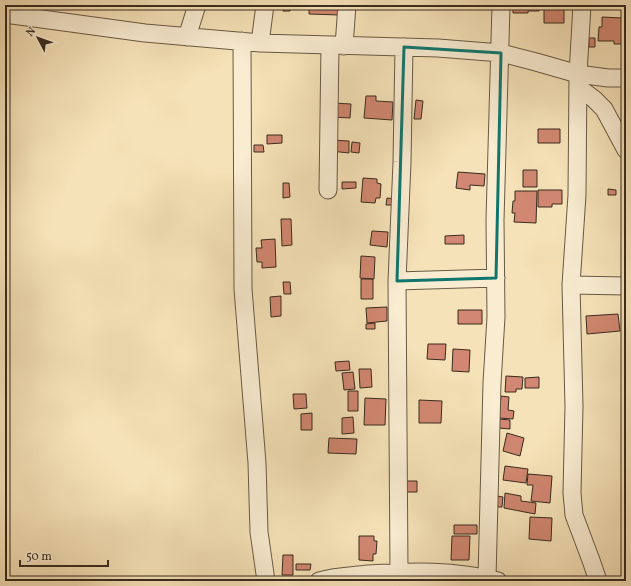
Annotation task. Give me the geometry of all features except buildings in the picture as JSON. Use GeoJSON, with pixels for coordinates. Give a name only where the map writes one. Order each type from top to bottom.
{"type":"FeatureCollection","features":[{"type":"Feature","properties":{"kind":"street"},"geometry":{"type":"LineString","coordinates":[[187,37],[197,5]]}},
{"type":"Feature","properties":{"kind":"street"},"geometry":{"type":"LineString","coordinates":[[260,43],[265,5]]}},
{"type":"Feature","properties":{"kind":"street"},"geometry":{"type":"LineString","coordinates":[[328,190],[337,46],[347,5]]}},
{"type":"Feature","properties":{"kind":"street"},"geometry":{"type":"LineString","coordinates":[[319,581],[352,576],[399,572],[438,572],[493,580],[491,431],[496,317],[497,138],[501,5]]}},
{"type":"Feature","properties":{"kind":"street"},"geometry":{"type":"LineString","coordinates":[[582,5],[578,81],[577,195],[571,285],[574,406],[572,493],[574,515],[598,581]]}},
{"type":"Feature","properties":{"kind":"street"},"geometry":{"type":"LineString","coordinates":[[5,14],[145,33],[260,43],[438,48],[500,53],[536,62],[578,81],[604,109],[626,150]]}},
{"type":"Feature","properties":{"kind":"street"},"geometry":{"type":"LineString","coordinates":[[242,41],[243,289],[257,463],[260,532],[266,581]]}},
{"type":"Feature","properties":{"kind":"street"},"geometry":{"type":"LineString","coordinates":[[399,572],[397,281],[402,162],[404,47]]}},
{"type":"Feature","properties":{"kind":"street"},"geometry":{"type":"LineString","coordinates":[[578,81],[626,78]]}},
{"type":"Feature","properties":{"kind":"street"},"geometry":{"type":"LineString","coordinates":[[397,281],[496,278]]}},
{"type":"Feature","properties":{"kind":"street"},"geometry":{"type":"LineString","coordinates":[[571,285],[626,286]]}},
{"type":"Feature","properties":{"kind":"highlighted area"},"geometry":{"type":"Polygon","coordinates":[[[404,47],[501,53],[496,278],[397,281],[404,47]]]}}]}
